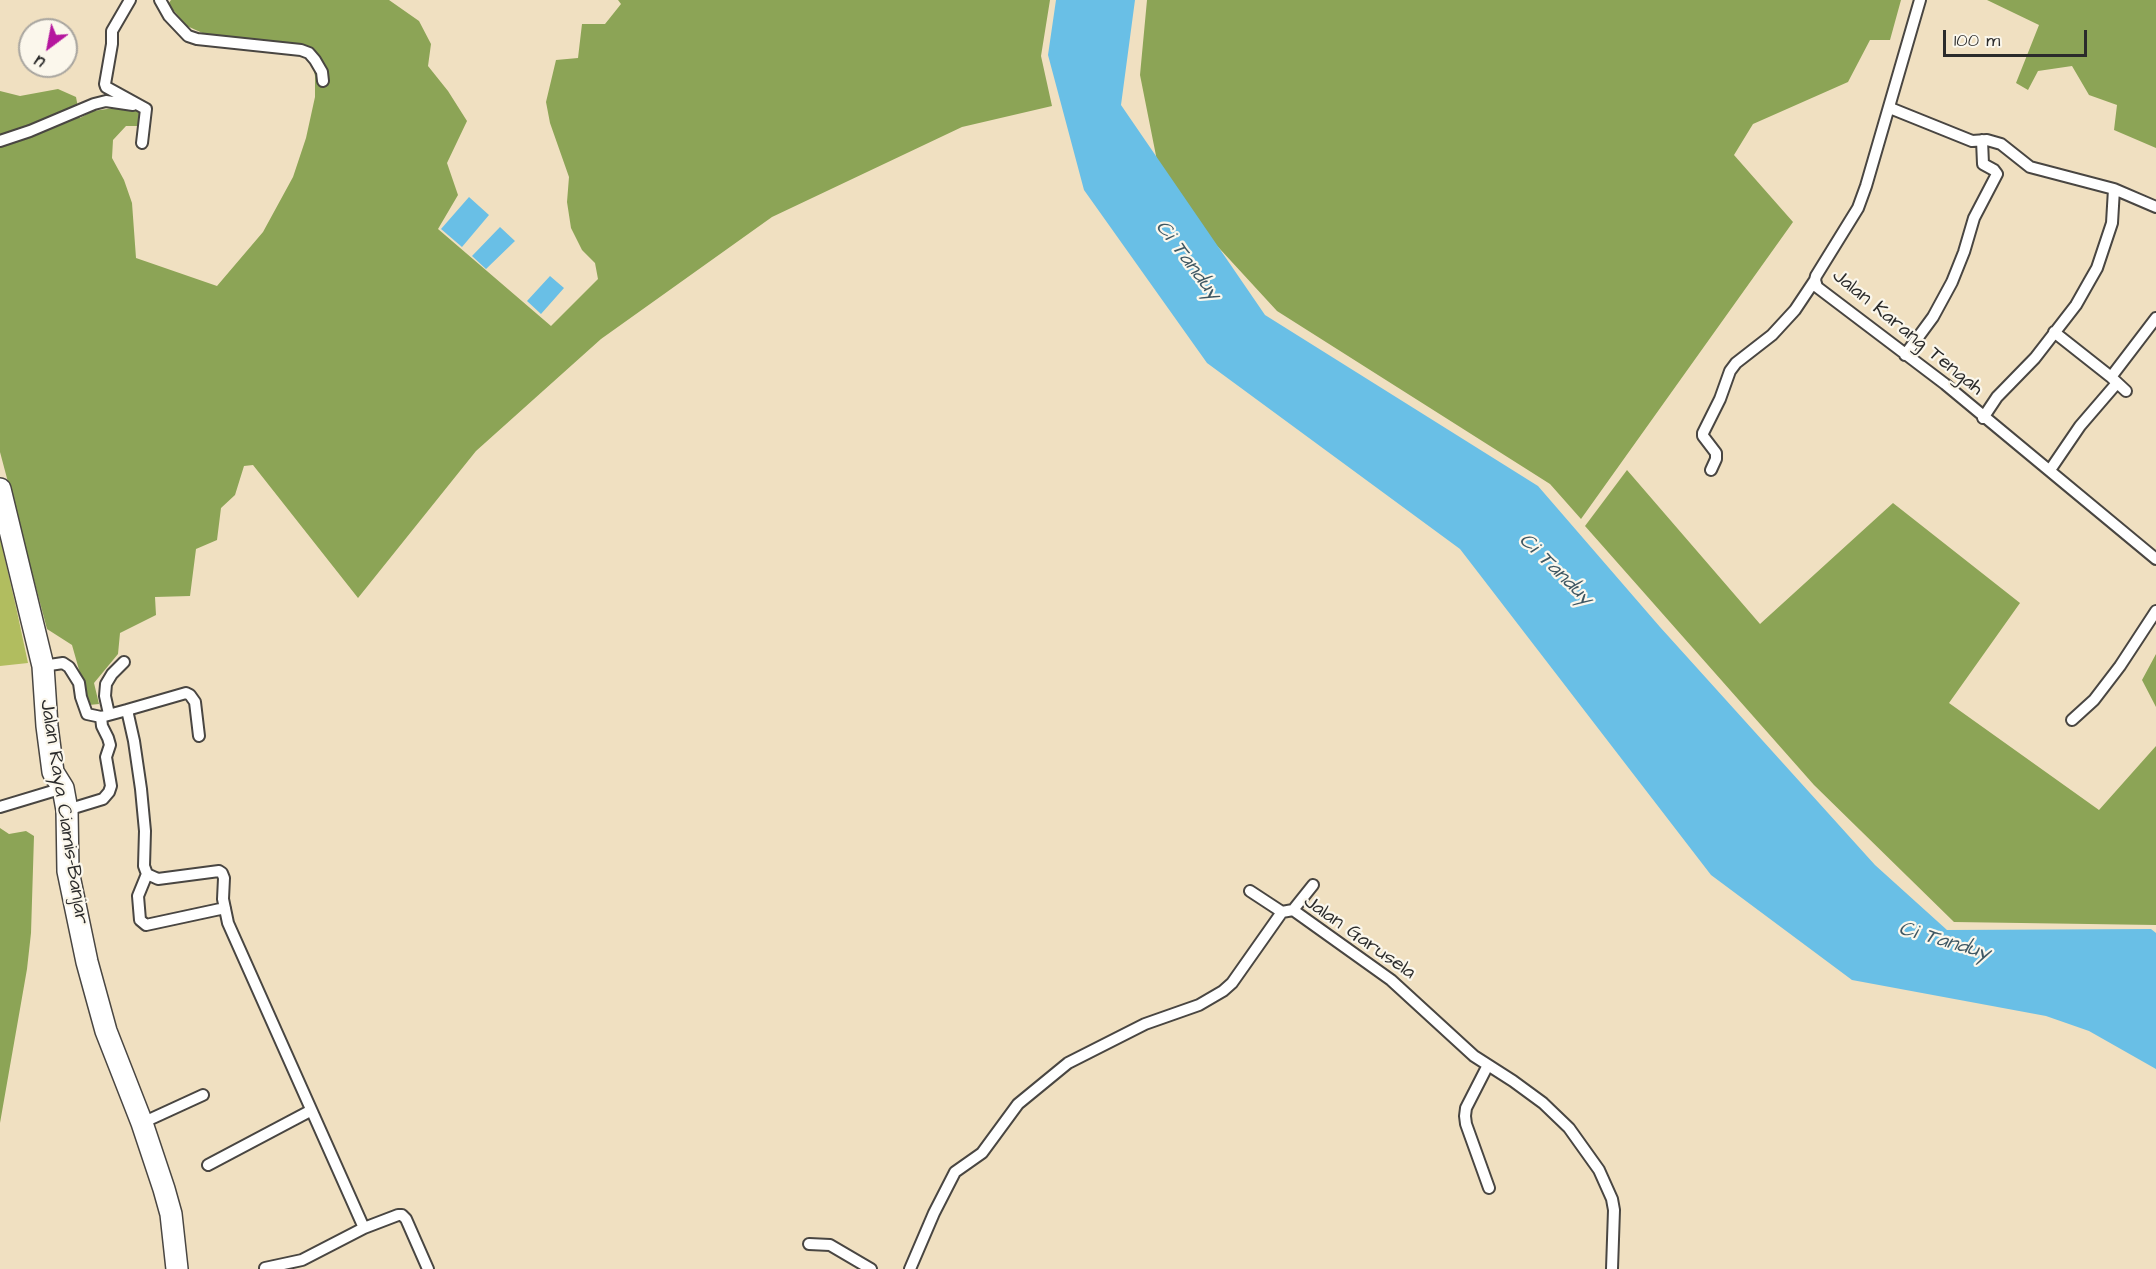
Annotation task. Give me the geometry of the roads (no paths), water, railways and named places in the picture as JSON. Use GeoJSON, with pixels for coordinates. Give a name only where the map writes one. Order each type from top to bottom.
{"type":"FeatureCollection","features":[{"type":"Feature","properties":{"kind":"highway","name":"Jalan Raya Ciamis-Banjar"},"geometry":{"type":"LineString","coordinates":[[0,489],[43,666],[53,772],[63,788],[67,810],[68,871],[87,962],[106,1031],[142,1123],[164,1189],[171,1214],[177,1269]]}},
{"type":"Feature","properties":{"kind":"street"},"geometry":{"type":"LineString","coordinates":[[130,0],[112,31],[105,84],[106,87],[146,109]]}},
{"type":"Feature","properties":{"kind":"street"},"geometry":{"type":"LineString","coordinates":[[160,0],[169,16],[188,36],[197,39],[301,50],[309,53],[315,60],[322,72],[322,81]]}},
{"type":"Feature","properties":{"kind":"street","name":"Jalan Karang Tengah"},"geometry":{"type":"LineString","coordinates":[[1920,0],[1890,108],[1858,208],[1815,280],[1820,291],[1945,384],[1983,418],[2156,559]]}},
{"type":"Feature","properties":{"kind":"street"},"geometry":{"type":"LineString","coordinates":[[0,141],[106,101],[146,109]]}},
{"type":"Feature","properties":{"kind":"street"},"geometry":{"type":"LineString","coordinates":[[1890,108],[1972,141],[1982,140],[2001,144],[2030,167],[2114,189],[2156,207]]}},
{"type":"Feature","properties":{"kind":"street"},"geometry":{"type":"LineString","coordinates":[[142,143],[146,109]]}},
{"type":"Feature","properties":{"kind":"street"},"geometry":{"type":"LineString","coordinates":[[1905,355],[1933,317],[1952,282],[1977,212],[1997,174],[1983,164],[1982,140]]}},
{"type":"Feature","properties":{"kind":"street"},"geometry":{"type":"LineString","coordinates":[[1983,418],[1997,397],[2025,370],[2076,305],[2097,268],[2112,223],[2114,189]]}},
{"type":"Feature","properties":{"kind":"street"},"geometry":{"type":"LineString","coordinates":[[1711,470],[1716,453],[1703,433],[1720,399],[1730,371],[1736,363],[1772,335],[1795,310],[1815,280]]}},
{"type":"Feature","properties":{"kind":"street"},"geometry":{"type":"LineString","coordinates":[[2049,470],[2080,426],[2118,383],[2156,318]]}},
{"type":"Feature","properties":{"kind":"street"},"geometry":{"type":"LineString","coordinates":[[2054,332],[2118,383]]}},
{"type":"Feature","properties":{"kind":"street"},"geometry":{"type":"LineString","coordinates":[[2072,720],[2094,700],[2120,666],[2156,611]]}},
{"type":"Feature","properties":{"kind":"street"},"geometry":{"type":"LineString","coordinates":[[67,810],[103,799],[109,792],[111,786],[105,757],[110,745],[102,726],[105,715],[106,684],[124,662]]}},
{"type":"Feature","properties":{"kind":"street"},"geometry":{"type":"LineString","coordinates":[[43,666],[63,663],[69,667],[79,683],[85,712],[94,717],[186,693],[195,702],[199,736]]}},
{"type":"Feature","properties":{"kind":"street"},"geometry":{"type":"LineString","coordinates":[[127,710],[134,741],[145,831],[144,866],[147,874],[138,896],[140,920],[147,925],[225,908]]}},
{"type":"Feature","properties":{"kind":"street"},"geometry":{"type":"LineString","coordinates":[[0,807],[63,788]]}},
{"type":"Feature","properties":{"kind":"street"},"geometry":{"type":"LineString","coordinates":[[147,874],[158,879],[219,871],[224,878],[223,888],[228,923],[364,1228]]}},
{"type":"Feature","properties":{"kind":"street"},"geometry":{"type":"LineString","coordinates":[[1250,891],[1287,911],[1313,885]]}},
{"type":"Feature","properties":{"kind":"street","name":"Jalan Garusela"},"geometry":{"type":"LineString","coordinates":[[910,1269],[955,1172],[982,1153],[1018,1104],[1068,1063],[1145,1024],[1199,1005],[1223,991],[1232,983],[1287,911],[1391,980],[1474,1056],[1543,1103],[1569,1128],[1599,1170],[1612,1199],[1614,1210],[1611,1241],[1612,1269]]}},
{"type":"Feature","properties":{"kind":"street"},"geometry":{"type":"LineString","coordinates":[[1488,1065],[1466,1108],[1465,1116],[1466,1125],[1489,1188]]}},
{"type":"Feature","properties":{"kind":"street"},"geometry":{"type":"LineString","coordinates":[[142,1123],[203,1095]]}},
{"type":"Feature","properties":{"kind":"street"},"geometry":{"type":"LineString","coordinates":[[208,1165],[310,1111]]}},
{"type":"Feature","properties":{"kind":"street"},"geometry":{"type":"LineString","coordinates":[[265,1268],[302,1260],[364,1228],[402,1215],[428,1269]]}},
{"type":"Feature","properties":{"kind":"street"},"geometry":{"type":"LineString","coordinates":[[808,1244],[830,1245],[871,1269]]}},
{"type":"Feature","properties":{"kind":"water","name":"Ci Tanduy"},"geometry":{"type":"Polygon","coordinates":[[[1056,0],[1135,0],[1121,105],[1265,315],[1538,486],[1660,627],[1875,865],[1947,930],[2151,929],[2156,933],[2156,1069],[2089,1031],[2046,1016],[1852,980],[1711,875],[1460,549],[1207,363],[1084,190],[1048,55],[1056,0]]]}},
{"type":"Feature","properties":{"kind":"water"},"geometry":{"type":"Polygon","coordinates":[[[469,197],[489,215],[462,247],[441,229],[469,197]]]}},
{"type":"Feature","properties":{"kind":"water"},"geometry":{"type":"Polygon","coordinates":[[[500,227],[515,241],[486,269],[472,256],[500,227]]]}},
{"type":"Feature","properties":{"kind":"water"},"geometry":{"type":"Polygon","coordinates":[[[550,276],[564,288],[541,314],[527,301],[550,276]]]}}]}
